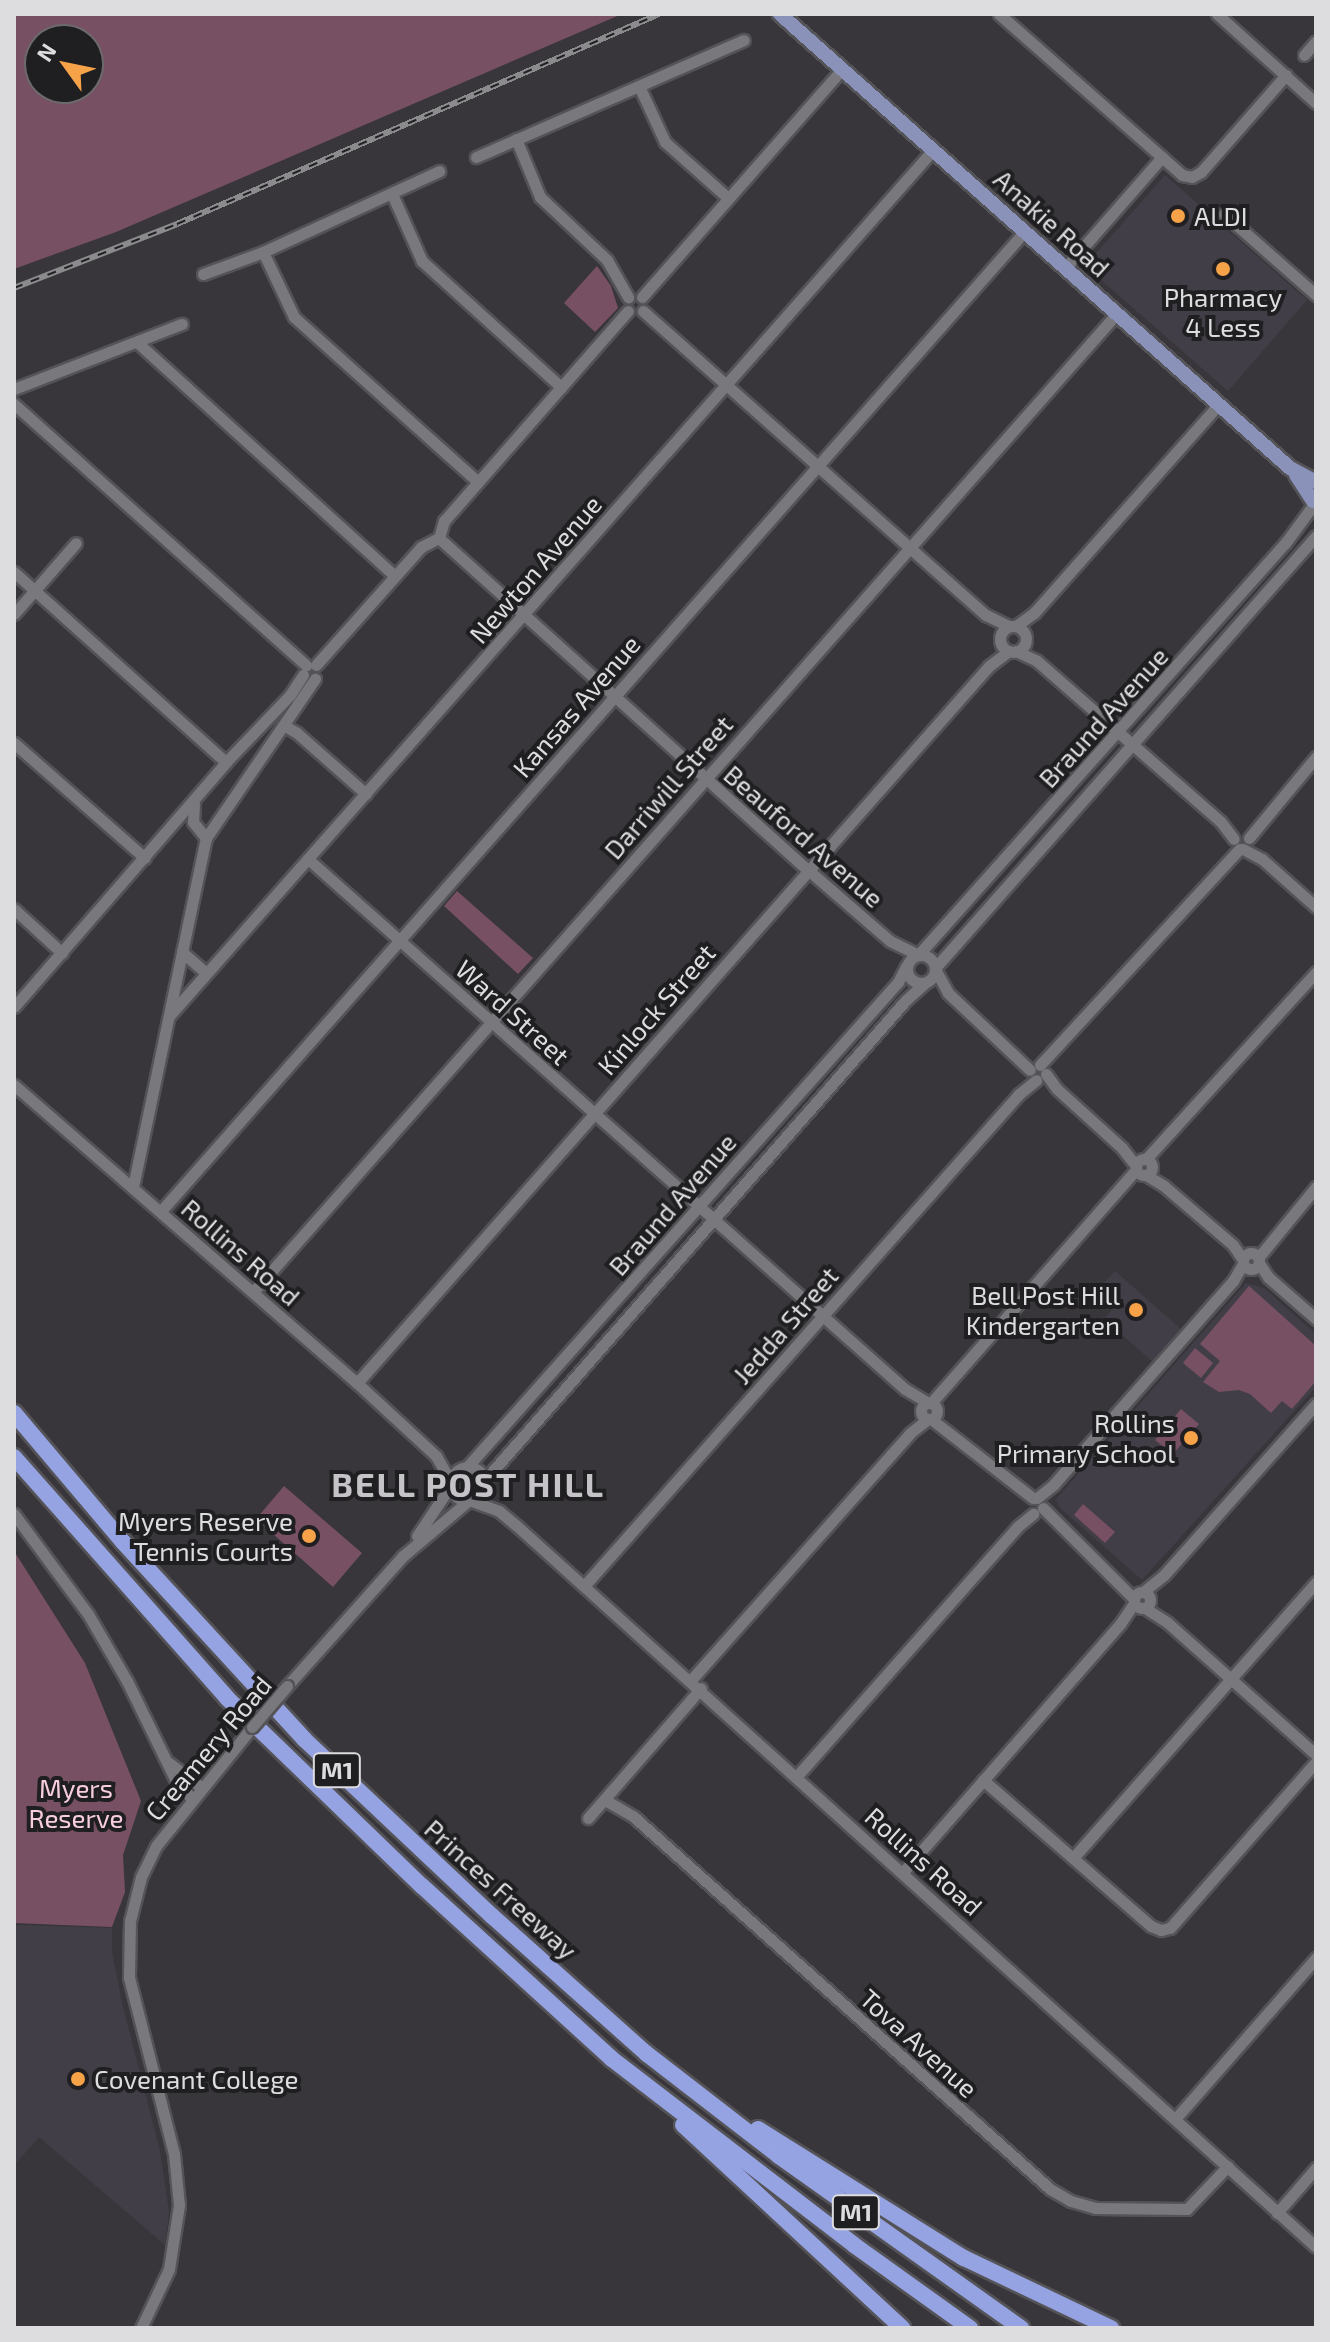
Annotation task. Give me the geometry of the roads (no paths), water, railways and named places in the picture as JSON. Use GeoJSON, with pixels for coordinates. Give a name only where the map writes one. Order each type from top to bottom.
{"type":"FeatureCollection","features":[{"type":"Feature","properties":{"kind":"highway","name":"Princes Freeway"},"geometry":{"type":"LineString","coordinates":[[14,1413],[123,1542],[304,1739],[492,1916],[647,2054],[779,2156],[1021,2328]]}},
{"type":"Feature","properties":{"kind":"highway","name":"Princes Freeway"},"geometry":{"type":"LineString","coordinates":[[14,1457],[227,1698],[422,1886],[612,2059],[854,2245],[970,2328]]}},
{"type":"Feature","properties":{"kind":"highway"},"geometry":{"type":"LineString","coordinates":[[612,2059],[902,2328]]}},
{"type":"Feature","properties":{"kind":"highway"},"geometry":{"type":"LineString","coordinates":[[695,2091],[964,2258],[1111,2328]]}},
{"type":"Feature","properties":{"kind":"main road","name":"Anakie Road"},"geometry":{"type":"LineString","coordinates":[[780,14],[1290,468],[1315,501]]}},
{"type":"Feature","properties":{"kind":"main road","name":"Anakie Road"},"geometry":{"type":"LineString","coordinates":[[1290,468],[1316,482]]}},
{"type":"Feature","properties":{"kind":"street"},"geometry":{"type":"LineString","coordinates":[[999,14],[1182,175],[1192,177],[1201,172],[1286,75]]}},
{"type":"Feature","properties":{"kind":"street"},"geometry":{"type":"LineString","coordinates":[[1217,14],[1316,103]]}},
{"type":"Feature","properties":{"kind":"street"},"geometry":{"type":"LineString","coordinates":[[476,157],[744,40]]}},
{"type":"Feature","properties":{"kind":"street"},"geometry":{"type":"LineString","coordinates":[[1304,55],[1316,41]]}},
{"type":"Feature","properties":{"kind":"street"},"geometry":{"type":"LineString","coordinates":[[628,297],[642,297],[842,69]]}},
{"type":"Feature","properties":{"kind":"street"},"geometry":{"type":"LineString","coordinates":[[639,86],[665,142],[728,198]]}},
{"type":"Feature","properties":{"kind":"street"},"geometry":{"type":"LineString","coordinates":[[516,139],[540,197],[607,260],[628,297]]}},
{"type":"Feature","properties":{"kind":"street","name":"Newton Avenue"},"geometry":{"type":"LineString","coordinates":[[169,1016],[933,150]]}},
{"type":"Feature","properties":{"kind":"street"},"geometry":{"type":"LineString","coordinates":[[1066,267],[1162,157]]}},
{"type":"Feature","properties":{"kind":"street"},"geometry":{"type":"LineString","coordinates":[[203,274],[263,252],[439,171]]}},
{"type":"Feature","properties":{"kind":"street"},"geometry":{"type":"LineString","coordinates":[[392,194],[422,261],[561,387]]}},
{"type":"Feature","properties":{"kind":"street"},"geometry":{"type":"LineString","coordinates":[[1224,214],[1316,295]]}},
{"type":"Feature","properties":{"kind":"street","name":"Kansas Avenue"},"geometry":{"type":"LineString","coordinates":[[161,1211],[1025,231]]}},
{"type":"Feature","properties":{"kind":"street"},"geometry":{"type":"LineString","coordinates":[[263,252],[294,317],[478,482]]}},
{"type":"Feature","properties":{"kind":"street"},"geometry":{"type":"LineString","coordinates":[[628,297],[625,302],[628,311]]}},
{"type":"Feature","properties":{"kind":"street"},"geometry":{"type":"LineString","coordinates":[[642,297],[645,302],[643,311]]}},
{"type":"Feature","properties":{"kind":"street"},"geometry":{"type":"LineString","coordinates":[[14,1007],[195,802],[226,762],[262,727],[421,547],[439,538],[444,521],[628,311]]}},
{"type":"Feature","properties":{"kind":"street"},"geometry":{"type":"LineString","coordinates":[[628,311],[637,314],[643,311]]}},
{"type":"Feature","properties":{"kind":"street"},"geometry":{"type":"LineString","coordinates":[[643,311],[1316,907]]}},
{"type":"Feature","properties":{"kind":"street","name":"Darriwill Street"},"geometry":{"type":"LineString","coordinates":[[254,1291],[1117,313]]}},
{"type":"Feature","properties":{"kind":"street"},"geometry":{"type":"LineString","coordinates":[[14,389],[139,344],[182,324]]}},
{"type":"Feature","properties":{"kind":"street"},"geometry":{"type":"LineString","coordinates":[[139,344],[395,576]]}},
{"type":"Feature","properties":{"kind":"street"},"geometry":{"type":"LineString","coordinates":[[14,404],[310,671]]}},
{"type":"Feature","properties":{"kind":"street","name":"Kinlock Street"},"geometry":{"type":"LineString","coordinates":[[357,1383],[1219,404]]}},
{"type":"Feature","properties":{"kind":"street","name":"Braund Avenue"},"geometry":{"type":"LineString","coordinates":[[918,954],[1241,593],[1315,501]]}},
{"type":"Feature","properties":{"kind":"street","name":"Braund Avenue"},"geometry":{"type":"LineString","coordinates":[[936,970],[1316,536]]}},
{"type":"Feature","properties":{"kind":"street","name":"Beauford Avenue"},"geometry":{"type":"LineString","coordinates":[[439,538],[808,870],[890,941],[918,954]]}},
{"type":"Feature","properties":{"kind":"street"},"geometry":{"type":"LineString","coordinates":[[14,614],[76,543]]}},
{"type":"Feature","properties":{"kind":"street"},"geometry":{"type":"LineString","coordinates":[[14,572],[226,762]]}},
{"type":"Feature","properties":{"kind":"street"},"geometry":{"type":"LineString","coordinates":[[1241,593],[1255,605]]}},
{"type":"Feature","properties":{"kind":"street"},"geometry":{"type":"LineString","coordinates":[[174,826],[202,829],[219,823],[285,726],[310,671]]}},
{"type":"Feature","properties":{"kind":"street"},"geometry":{"type":"LineString","coordinates":[[285,726],[366,794]]}},
{"type":"Feature","properties":{"kind":"street"},"geometry":{"type":"LineString","coordinates":[[14,743],[145,858]]}},
{"type":"Feature","properties":{"kind":"street","name":"Jedda Street"},"geometry":{"type":"LineString","coordinates":[[584,1586],[1316,757]]}},
{"type":"Feature","properties":{"kind":"street"},"geometry":{"type":"LineString","coordinates":[[133,1187],[182,952],[202,829],[195,802]]}},
{"type":"Feature","properties":{"kind":"street","name":"Ward Street"},"geometry":{"type":"LineString","coordinates":[[308,859],[1316,1755]]}},
{"type":"Feature","properties":{"kind":"street"},"geometry":{"type":"LineString","coordinates":[[14,909],[62,953]]}},
{"type":"Feature","properties":{"kind":"street","name":"Beauford Avenue"},"geometry":{"type":"LineString","coordinates":[[890,941],[906,966]]}},
{"type":"Feature","properties":{"kind":"street"},"geometry":{"type":"LineString","coordinates":[[182,952],[206,973]]}},
{"type":"Feature","properties":{"kind":"street"},"geometry":{"type":"LineString","coordinates":[[948,993],[936,970],[918,954],[908,958],[906,966],[913,978],[948,993],[1316,1319]]}},
{"type":"Feature","properties":{"kind":"street","name":"Braund Avenue"},"geometry":{"type":"LineString","coordinates":[[466,1467],[898,982],[906,966]]}},
{"type":"Feature","properties":{"kind":"street"},"geometry":{"type":"LineString","coordinates":[[925,983],[934,980],[936,970]]}},
{"type":"Feature","properties":{"kind":"street"},"geometry":{"type":"LineString","coordinates":[[691,1680],[1316,972]]}},
{"type":"Feature","properties":{"kind":"street","name":"Braund Avenue"},"geometry":{"type":"LineString","coordinates":[[484,1483],[914,991],[925,983]]}},
{"type":"Feature","properties":{"kind":"street","name":"Rollins Road"},"geometry":{"type":"LineString","coordinates":[[14,1085],[357,1383],[436,1456],[451,1483]]}},
{"type":"Feature","properties":{"kind":"street"},"geometry":{"type":"LineString","coordinates":[[797,1776],[1316,1187]]}},
{"type":"Feature","properties":{"kind":"street"},"geometry":{"type":"LineString","coordinates":[[903,1872],[1316,1404]]}},
{"type":"Feature","properties":{"kind":"street","name":"Rollins Road"},"geometry":{"type":"LineString","coordinates":[[436,1456],[466,1467]]}},
{"type":"Feature","properties":{"kind":"street"},"geometry":{"type":"LineString","coordinates":[[466,1467],[476,1470],[484,1483],[481,1495],[468,1500],[456,1494],[451,1483],[456,1471],[466,1467]]}},
{"type":"Feature","properties":{"kind":"street","name":"Creamery Road"},"geometry":{"type":"LineString","coordinates":[[403,1556],[451,1483]]}},
{"type":"Feature","properties":{"kind":"street","name":"Rollins Road"},"geometry":{"type":"LineString","coordinates":[[484,1483],[499,1511],[701,1688],[1316,2247]]}},
{"type":"Feature","properties":{"kind":"street","name":"Rollins Road"},"geometry":{"type":"LineString","coordinates":[[468,1500],[499,1511]]}},
{"type":"Feature","properties":{"kind":"street","name":"Creamery Road"},"geometry":{"type":"LineString","coordinates":[[141,2328],[170,2266],[179,2205],[174,2154],[129,1977],[129,1936],[143,1871],[161,1838],[287,1686],[403,1556],[468,1500]]}},
{"type":"Feature","properties":{"kind":"street"},"geometry":{"type":"LineString","coordinates":[[14,1514],[88,1614],[177,1783],[192,1799]]}},
{"type":"Feature","properties":{"kind":"street"},"geometry":{"type":"LineString","coordinates":[[1073,1858],[1316,1582]]}},
{"type":"Feature","properties":{"kind":"street"},"geometry":{"type":"LineString","coordinates":[[588,1818],[701,1688]]}},
{"type":"Feature","properties":{"kind":"street"},"geometry":{"type":"LineString","coordinates":[[983,1780],[1151,1926],[1161,1930],[1170,1928],[1316,1762]]}},
{"type":"Feature","properties":{"kind":"street"},"geometry":{"type":"LineString","coordinates":[[169,1763],[202,1788]]}},
{"type":"Feature","properties":{"kind":"street","name":"Tova Avenue"},"geometry":{"type":"LineString","coordinates":[[605,1800],[634,1817],[1050,2189],[1071,2201],[1095,2208],[1187,2209],[1228,2166]]}},
{"type":"Feature","properties":{"kind":"street"},"geometry":{"type":"LineString","coordinates":[[1176,2118],[1316,1958]]}},
{"type":"Feature","properties":{"kind":"street"},"geometry":{"type":"LineString","coordinates":[[1277,2213],[1316,2168]]}},
{"type":"Feature","properties":{"kind":"railway"},"geometry":{"type":"LineString","coordinates":[[14,288],[177,224],[659,14]]}},
{"type":"Feature","properties":{"kind":"place","name":"ALDI"},"geometry":{"type":"Point","coordinates":[1178,216]}},
{"type":"Feature","properties":{"kind":"place","name":"Pharmacy 4 Less"},"geometry":{"type":"Point","coordinates":[1223,269]}},
{"type":"Feature","properties":{"kind":"place","name":"Bell Post Hill Kindergarten"},"geometry":{"type":"Point","coordinates":[1136,1310]}},
{"type":"Feature","properties":{"kind":"place","name":"Rollins Primary School"},"geometry":{"type":"Point","coordinates":[1191,1438]}},
{"type":"Feature","properties":{"kind":"place","name":"Myers Reserve Tennis Courts"},"geometry":{"type":"Point","coordinates":[309,1536]}},
{"type":"Feature","properties":{"kind":"place","name":"Covenant College"},"geometry":{"type":"Point","coordinates":[78,2079]}},
{"type":"Feature","properties":{"kind":"district","name":"BELL POST HILL"},"geometry":{"type":"Point","coordinates":[468,1484]}},
{"type":"Feature","properties":{"kind":"park label","name":"Myers Reserve"},"geometry":{"type":"Point","coordinates":[76,1803]}}]}
